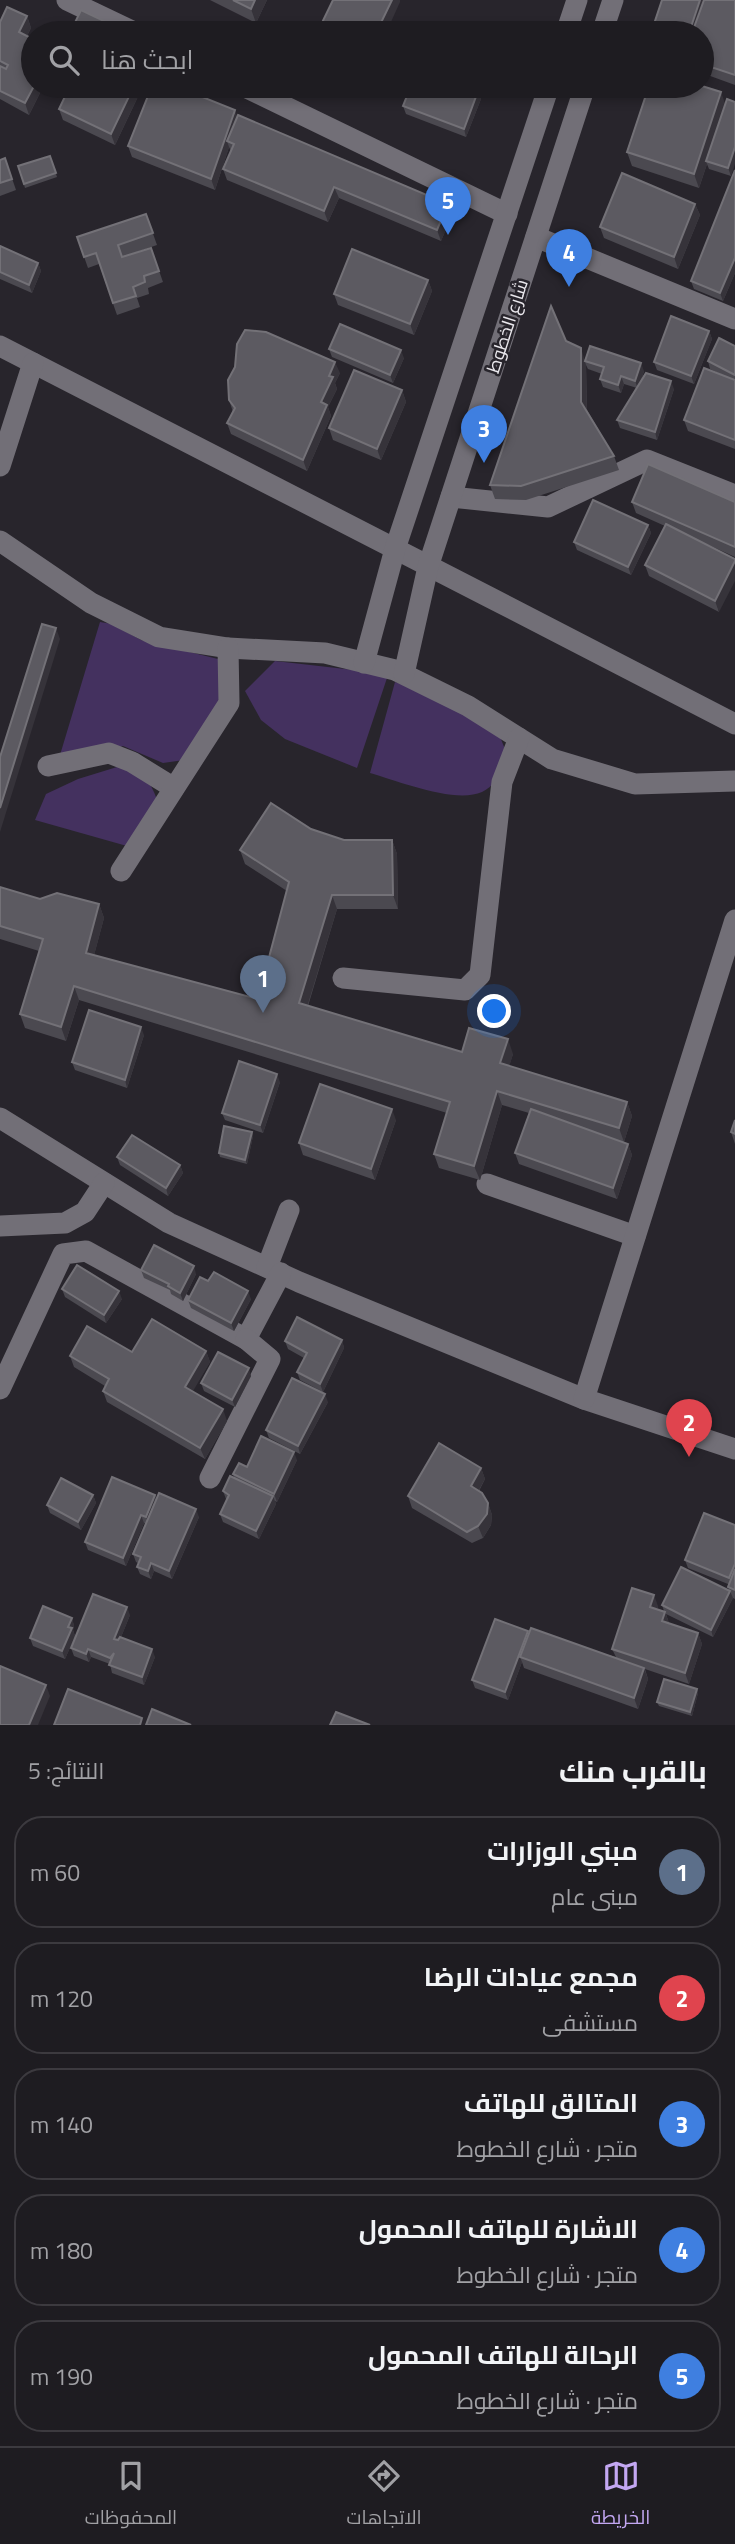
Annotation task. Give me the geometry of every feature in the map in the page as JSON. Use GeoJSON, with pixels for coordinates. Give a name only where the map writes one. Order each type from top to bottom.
{"type":"FeatureCollection","features":[{"type":"Feature","properties":{"kind":"street"},"geometry":{"type":"LineString","coordinates":[[67,0],[110,21]]}},
{"type":"Feature","properties":{"kind":"street"},"geometry":{"type":"LineString","coordinates":[[570,21],[577,0]]}},
{"type":"Feature","properties":{"kind":"street"},"geometry":{"type":"LineString","coordinates":[[606,21],[613,0]]}},
{"type":"Feature","properties":{"kind":"street"},"geometry":{"type":"LineString","coordinates":[[268,98],[507,214]]}},
{"type":"Feature","properties":{"kind":"street","name":"شارع الخطوط"},"geometry":{"type":"LineString","coordinates":[[364,663],[395,549],[545,98]]}},
{"type":"Feature","properties":{"kind":"street","name":"شارع الخطوط"},"geometry":{"type":"LineString","coordinates":[[404,674],[428,566],[581,98]]}},
{"type":"Feature","properties":{"kind":"street"},"geometry":{"type":"LineString","coordinates":[[536,237],[735,319]]}},
{"type":"Feature","properties":{"kind":"street"},"geometry":{"type":"LineString","coordinates":[[0,346],[221,456],[735,724]]}},
{"type":"Feature","properties":{"kind":"street"},"geometry":{"type":"LineString","coordinates":[[0,466],[33,363]]}},
{"type":"Feature","properties":{"kind":"street"},"geometry":{"type":"LineString","coordinates":[[451,497],[548,507],[647,460],[735,495]]}},
{"type":"Feature","properties":{"kind":"street"},"geometry":{"type":"LineString","coordinates":[[0,541],[91,603],[159,637],[228,648],[325,653],[404,674],[468,706],[552,759],[635,784],[735,781]]}},
{"type":"Feature","properties":{"kind":"street"},"geometry":{"type":"LineString","coordinates":[[121,870],[229,703],[228,648]]}},
{"type":"Feature","properties":{"kind":"street"},"geometry":{"type":"LineString","coordinates":[[343,978],[465,990],[480,975],[502,782],[519,738]]}},
{"type":"Feature","properties":{"kind":"street"},"geometry":{"type":"LineString","coordinates":[[48,766],[109,753],[132,762],[174,788]]}},
{"type":"Feature","properties":{"kind":"street"},"geometry":{"type":"LineString","coordinates":[[584,1399],[735,920]]}},
{"type":"Feature","properties":{"kind":"street"},"geometry":{"type":"LineString","coordinates":[[0,1118],[169,1223],[274,1270],[584,1399],[735,1450]]}},
{"type":"Feature","properties":{"kind":"street"},"geometry":{"type":"LineString","coordinates":[[0,1226],[65,1223],[85,1212],[104,1183]]}},
{"type":"Feature","properties":{"kind":"street"},"geometry":{"type":"LineString","coordinates":[[487,1184],[635,1236]]}},
{"type":"Feature","properties":{"kind":"street"},"geometry":{"type":"LineString","coordinates":[[246,1339],[274,1270],[289,1210]]}},
{"type":"Feature","properties":{"kind":"street"},"geometry":{"type":"LineString","coordinates":[[0,1390],[63,1254],[86,1251],[246,1339],[271,1359],[209,1478]]}},
{"type":"Feature","properties":{"kind":"shaded area"},"geometry":{"type":"Polygon","coordinates":[[[100,622],[112,624],[141,640],[218,659],[226,670],[218,721],[184,760],[163,763],[123,746],[91,757],[60,755],[100,622]]]}},
{"type":"Feature","properties":{"kind":"shaded area"},"geometry":{"type":"Polygon","coordinates":[[[275,661],[354,670],[387,678],[357,768],[285,739],[261,720],[245,691],[275,661]]]}},
{"type":"Feature","properties":{"kind":"shaded area"},"geometry":{"type":"Polygon","coordinates":[[[395,682],[439,695],[496,727],[509,759],[490,786],[471,795],[457,795],[426,790],[370,773],[395,682]]]}},
{"type":"Feature","properties":{"kind":"shaded area"},"geometry":{"type":"Polygon","coordinates":[[[117,767],[144,777],[158,802],[134,848],[35,820],[46,794],[78,779],[117,767]]]}},
{"type":"Feature","properties":{"kind":"building"},"geometry":{"type":"Polygon","coordinates":[[[233,0],[255,0],[251,9],[233,0]]]}},
{"type":"Feature","properties":{"kind":"building"},"geometry":{"type":"Polygon","coordinates":[[[333,0],[392,0],[382,21],[323,21],[333,0]]]}},
{"type":"Feature","properties":{"kind":"building"},"geometry":{"type":"Polygon","coordinates":[[[662,0],[700,0],[693,21],[655,21],[662,0]]]}},
{"type":"Feature","properties":{"kind":"building"},"geometry":{"type":"Polygon","coordinates":[[[704,0],[735,0],[735,75],[714,68],[714,21],[696,21],[704,0]]]}},
{"type":"Feature","properties":{"kind":"building"},"geometry":{"type":"Polygon","coordinates":[[[7,7],[27,16],[24,21],[21,21],[19,32],[21,98],[28,98],[25,103],[0,91],[0,66],[6,69],[8,65],[0,61],[0,22],[7,7]]]}},
{"type":"Feature","properties":{"kind":"building"},"geometry":{"type":"Polygon","coordinates":[[[81,10],[104,21],[76,21],[81,10]]]}},
{"type":"Feature","properties":{"kind":"building"},"geometry":{"type":"Polygon","coordinates":[[[714,90],[721,92],[694,174],[627,152],[645,98],[714,98],[714,90]]]}},
{"type":"Feature","properties":{"kind":"building"},"geometry":{"type":"Polygon","coordinates":[[[64,98],[128,98],[111,134],[59,109],[64,98]]]}},
{"type":"Feature","properties":{"kind":"building"},"geometry":{"type":"Polygon","coordinates":[[[147,98],[205,98],[235,110],[211,179],[128,146],[147,98]]]}},
{"type":"Feature","properties":{"kind":"building"},"geometry":{"type":"Polygon","coordinates":[[[406,98],[475,98],[464,129],[403,106],[406,98]]]}},
{"type":"Feature","properties":{"kind":"building"},"geometry":{"type":"Polygon","coordinates":[[[727,99],[735,102],[735,147],[728,168],[706,161],[727,99]]]}},
{"type":"Feature","properties":{"kind":"building"},"geometry":{"type":"Polygon","coordinates":[[[238,115],[448,204],[437,230],[334,187],[324,211],[223,169],[234,144],[227,141],[238,115]]]}},
{"type":"Feature","properties":{"kind":"building"},"geometry":{"type":"Polygon","coordinates":[[[50,156],[56,173],[24,184],[18,166],[50,156]]]}},
{"type":"Feature","properties":{"kind":"building"},"geometry":{"type":"Polygon","coordinates":[[[5,158],[12,179],[0,183],[0,160],[5,158]]]}},
{"type":"Feature","properties":{"kind":"building"},"geometry":{"type":"Polygon","coordinates":[[[735,170],[735,258],[720,293],[691,281],[735,170]]]}},
{"type":"Feature","properties":{"kind":"building"},"geometry":{"type":"Polygon","coordinates":[[[622,173],[695,204],[674,257],[600,227],[622,173]]]}},
{"type":"Feature","properties":{"kind":"building"},"geometry":{"type":"Polygon","coordinates":[[[146,214],[153,233],[118,245],[122,257],[151,248],[159,271],[144,276],[145,282],[133,287],[136,296],[113,303],[96,253],[84,257],[77,237],[146,214]]]}},
{"type":"Feature","properties":{"kind":"building"},"geometry":{"type":"Polygon","coordinates":[[[0,246],[38,263],[29,285],[0,272],[0,246]]]}},
{"type":"Feature","properties":{"kind":"building"},"geometry":{"type":"Polygon","coordinates":[[[352,249],[428,280],[410,324],[334,294],[352,249]]]}},
{"type":"Feature","properties":{"kind":"building"},"geometry":{"type":"Polygon","coordinates":[[[551,306],[566,341],[581,348],[581,402],[614,456],[521,486],[490,485],[551,306]]]}},
{"type":"Feature","properties":{"kind":"building"},"geometry":{"type":"Polygon","coordinates":[[[671,316],[709,331],[691,376],[654,362],[671,316]]]}},
{"type":"Feature","properties":{"kind":"building"},"geometry":{"type":"Polygon","coordinates":[[[340,324],[401,350],[390,375],[329,349],[340,324]]]}},
{"type":"Feature","properties":{"kind":"building"},"geometry":{"type":"Polygon","coordinates":[[[245,330],[266,332],[335,362],[329,376],[333,377],[321,402],[327,405],[303,460],[227,423],[235,408],[229,400],[228,380],[235,367],[237,344],[245,330]]]}},
{"type":"Feature","properties":{"kind":"building"},"geometry":{"type":"Polygon","coordinates":[[[719,338],[735,346],[735,375],[708,361],[719,338]]]}},
{"type":"Feature","properties":{"kind":"building"},"geometry":{"type":"Polygon","coordinates":[[[590,346],[641,363],[635,381],[621,376],[618,385],[600,379],[604,367],[585,361],[590,346]]]}},
{"type":"Feature","properties":{"kind":"building"},"geometry":{"type":"Polygon","coordinates":[[[704,368],[735,380],[735,440],[684,420],[704,368]]]}},
{"type":"Feature","properties":{"kind":"building"},"geometry":{"type":"Polygon","coordinates":[[[354,370],[402,390],[377,449],[329,428],[354,370]]]}},
{"type":"Feature","properties":{"kind":"building"},"geometry":{"type":"Polygon","coordinates":[[[646,373],[671,381],[655,432],[617,420],[646,373]]]}},
{"type":"Feature","properties":{"kind":"building"},"geometry":{"type":"Polygon","coordinates":[[[648,464],[735,502],[735,547],[632,502],[648,464]]]}},
{"type":"Feature","properties":{"kind":"building"},"geometry":{"type":"Polygon","coordinates":[[[593,500],[648,525],[628,567],[574,542],[593,500]]]}},
{"type":"Feature","properties":{"kind":"building"},"geometry":{"type":"Polygon","coordinates":[[[666,524],[735,559],[715,601],[645,565],[666,524]]]}},
{"type":"Feature","properties":{"kind":"building"},"geometry":{"type":"Polygon","coordinates":[[[42,624],[56,628],[0,808],[0,757],[42,624]]]}},
{"type":"Feature","properties":{"kind":"building"},"geometry":{"type":"Polygon","coordinates":[[[271,803],[311,829],[344,840],[392,840],[393,895],[332,895],[299,1003],[462,1052],[469,1028],[508,1039],[500,1063],[627,1102],[619,1128],[497,1091],[474,1166],[434,1154],[450,1102],[74,986],[61,1027],[20,1014],[43,939],[0,926],[0,887],[40,899],[57,893],[99,904],[86,953],[258,999],[289,882],[240,850],[271,803]]]}},
{"type":"Feature","properties":{"kind":"building"},"geometry":{"type":"Polygon","coordinates":[[[89,1010],[141,1027],[125,1080],[72,1062],[89,1010]]]}},
{"type":"Feature","properties":{"kind":"building"},"geometry":{"type":"Polygon","coordinates":[[[239,1061],[277,1074],[260,1125],[222,1113],[239,1061]]]}},
{"type":"Feature","properties":{"kind":"building"},"geometry":{"type":"Polygon","coordinates":[[[320,1084],[392,1109],[371,1169],[299,1143],[320,1084]]]}},
{"type":"Feature","properties":{"kind":"building"},"geometry":{"type":"Polygon","coordinates":[[[531,1109],[628,1144],[613,1188],[515,1153],[531,1109]]]}},
{"type":"Feature","properties":{"kind":"building"},"geometry":{"type":"Polygon","coordinates":[[[224,1126],[252,1132],[245,1160],[219,1153],[224,1126]]]}},
{"type":"Feature","properties":{"kind":"building"},"geometry":{"type":"Polygon","coordinates":[[[132,1135],[180,1165],[166,1188],[117,1157],[132,1135]]]}},
{"type":"Feature","properties":{"kind":"building"},"geometry":{"type":"Polygon","coordinates":[[[154,1245],[194,1266],[180,1293],[168,1286],[169,1284],[141,1270],[154,1245]]]}},
{"type":"Feature","properties":{"kind":"building"},"geometry":{"type":"Polygon","coordinates":[[[77,1265],[119,1291],[104,1315],[62,1289],[77,1265]]]}},
{"type":"Feature","properties":{"kind":"building"},"geometry":{"type":"Polygon","coordinates":[[[214,1272],[248,1291],[231,1323],[188,1300],[200,1277],[208,1281],[214,1272]]]}},
{"type":"Feature","properties":{"kind":"building"},"geometry":{"type":"Polygon","coordinates":[[[297,1317],[342,1340],[320,1384],[297,1372],[307,1353],[285,1341],[297,1317]]]}},
{"type":"Feature","properties":{"kind":"building"},"geometry":{"type":"Polygon","coordinates":[[[152,1319],[206,1351],[185,1387],[223,1409],[200,1448],[103,1391],[109,1379],[70,1356],[87,1326],[132,1352],[152,1319]]]}},
{"type":"Feature","properties":{"kind":"building"},"geometry":{"type":"Polygon","coordinates":[[[218,1352],[249,1368],[232,1400],[201,1383],[218,1352]]]}},
{"type":"Feature","properties":{"kind":"building"},"geometry":{"type":"Polygon","coordinates":[[[292,1378],[325,1394],[298,1446],[266,1430],[292,1378]]]}},
{"type":"Feature","properties":{"kind":"building"},"geometry":{"type":"Polygon","coordinates":[[[261,1436],[294,1452],[274,1494],[233,1474],[239,1463],[247,1467],[261,1436]]]}},
{"type":"Feature","properties":{"kind":"building"},"geometry":{"type":"Polygon","coordinates":[[[439,1443],[481,1468],[471,1486],[482,1493],[488,1503],[487,1514],[478,1526],[467,1532],[408,1496],[439,1443]]]}},
{"type":"Feature","properties":{"kind":"building"},"geometry":{"type":"Polygon","coordinates":[[[230,1476],[273,1496],[256,1531],[220,1514],[229,1495],[223,1491],[230,1476]]]}},
{"type":"Feature","properties":{"kind":"building"},"geometry":{"type":"Polygon","coordinates":[[[112,1477],[155,1495],[146,1517],[141,1515],[123,1558],[85,1542],[112,1477]]]}},
{"type":"Feature","properties":{"kind":"building"},"geometry":{"type":"Polygon","coordinates":[[[61,1478],[93,1495],[78,1522],[47,1505],[61,1478]]]}},
{"type":"Feature","properties":{"kind":"building"},"geometry":{"type":"Polygon","coordinates":[[[159,1493],[196,1509],[169,1571],[151,1563],[148,1571],[137,1567],[141,1557],[133,1554],[159,1493]]]}},
{"type":"Feature","properties":{"kind":"building"},"geometry":{"type":"Polygon","coordinates":[[[704,1513],[735,1525],[735,1564],[729,1578],[685,1560],[704,1513]]]}},
{"type":"Feature","properties":{"kind":"building"},"geometry":{"type":"Polygon","coordinates":[[[681,1567],[730,1591],[711,1630],[662,1605],[681,1567]]]}},
{"type":"Feature","properties":{"kind":"building"},"geometry":{"type":"Polygon","coordinates":[[[735,1569],[735,1590],[728,1587],[735,1569]]]}},
{"type":"Feature","properties":{"kind":"building"},"geometry":{"type":"Polygon","coordinates":[[[632,1588],[654,1595],[650,1607],[665,1612],[662,1621],[698,1633],[685,1673],[612,1649],[632,1588]]]}},
{"type":"Feature","properties":{"kind":"building"},"geometry":{"type":"Polygon","coordinates":[[[93,1594],[127,1607],[114,1639],[118,1640],[120,1637],[152,1649],[142,1677],[109,1665],[114,1653],[110,1658],[88,1649],[86,1654],[71,1648],[93,1594]]]}},
{"type":"Feature","properties":{"kind":"building"},"geometry":{"type":"Polygon","coordinates":[[[43,1606],[72,1618],[68,1627],[72,1628],[62,1651],[30,1638],[43,1606]]]}},
{"type":"Feature","properties":{"kind":"building"},"geometry":{"type":"Polygon","coordinates":[[[495,1619],[528,1631],[505,1692],[472,1680],[495,1619]]]}},
{"type":"Feature","properties":{"kind":"building"},"geometry":{"type":"Polygon","coordinates":[[[531,1628],[644,1668],[634,1698],[520,1657],[531,1628]]]}},
{"type":"Feature","properties":{"kind":"building"},"geometry":{"type":"Polygon","coordinates":[[[0,1666],[46,1685],[29,1725],[0,1725],[0,1666]]]}},
{"type":"Feature","properties":{"kind":"building"},"geometry":{"type":"Polygon","coordinates":[[[664,1679],[697,1689],[690,1712],[657,1702],[664,1679]]]}},
{"type":"Feature","properties":{"kind":"building"},"geometry":{"type":"Polygon","coordinates":[[[68,1689],[142,1718],[140,1725],[54,1725],[68,1689]]]}},
{"type":"Feature","properties":{"kind":"building"},"geometry":{"type":"Polygon","coordinates":[[[152,1709],[191,1725],[146,1725],[152,1709]]]}},
{"type":"Feature","properties":{"kind":"building"},"geometry":{"type":"Polygon","coordinates":[[[336,1712],[370,1725],[330,1725],[336,1712]]]}},
{"type":"Feature","properties":{"kind":"place","name":"الرحالة للهاتف المحمول"},"geometry":{"type":"Point","coordinates":[448,235]}},
{"type":"Feature","properties":{"kind":"place","name":"الاشارة للهاتف المحمول"},"geometry":{"type":"Point","coordinates":[569,287]}},
{"type":"Feature","properties":{"kind":"place","name":"المتالق للهاتف"},"geometry":{"type":"Point","coordinates":[484,463]}},
{"type":"Feature","properties":{"kind":"place","name":"مبني الوزارات"},"geometry":{"type":"Point","coordinates":[263,1013]}},
{"type":"Feature","properties":{"kind":"place","name":"مجمع عيادات الرضا"},"geometry":{"type":"Point","coordinates":[689,1457]}}]}
